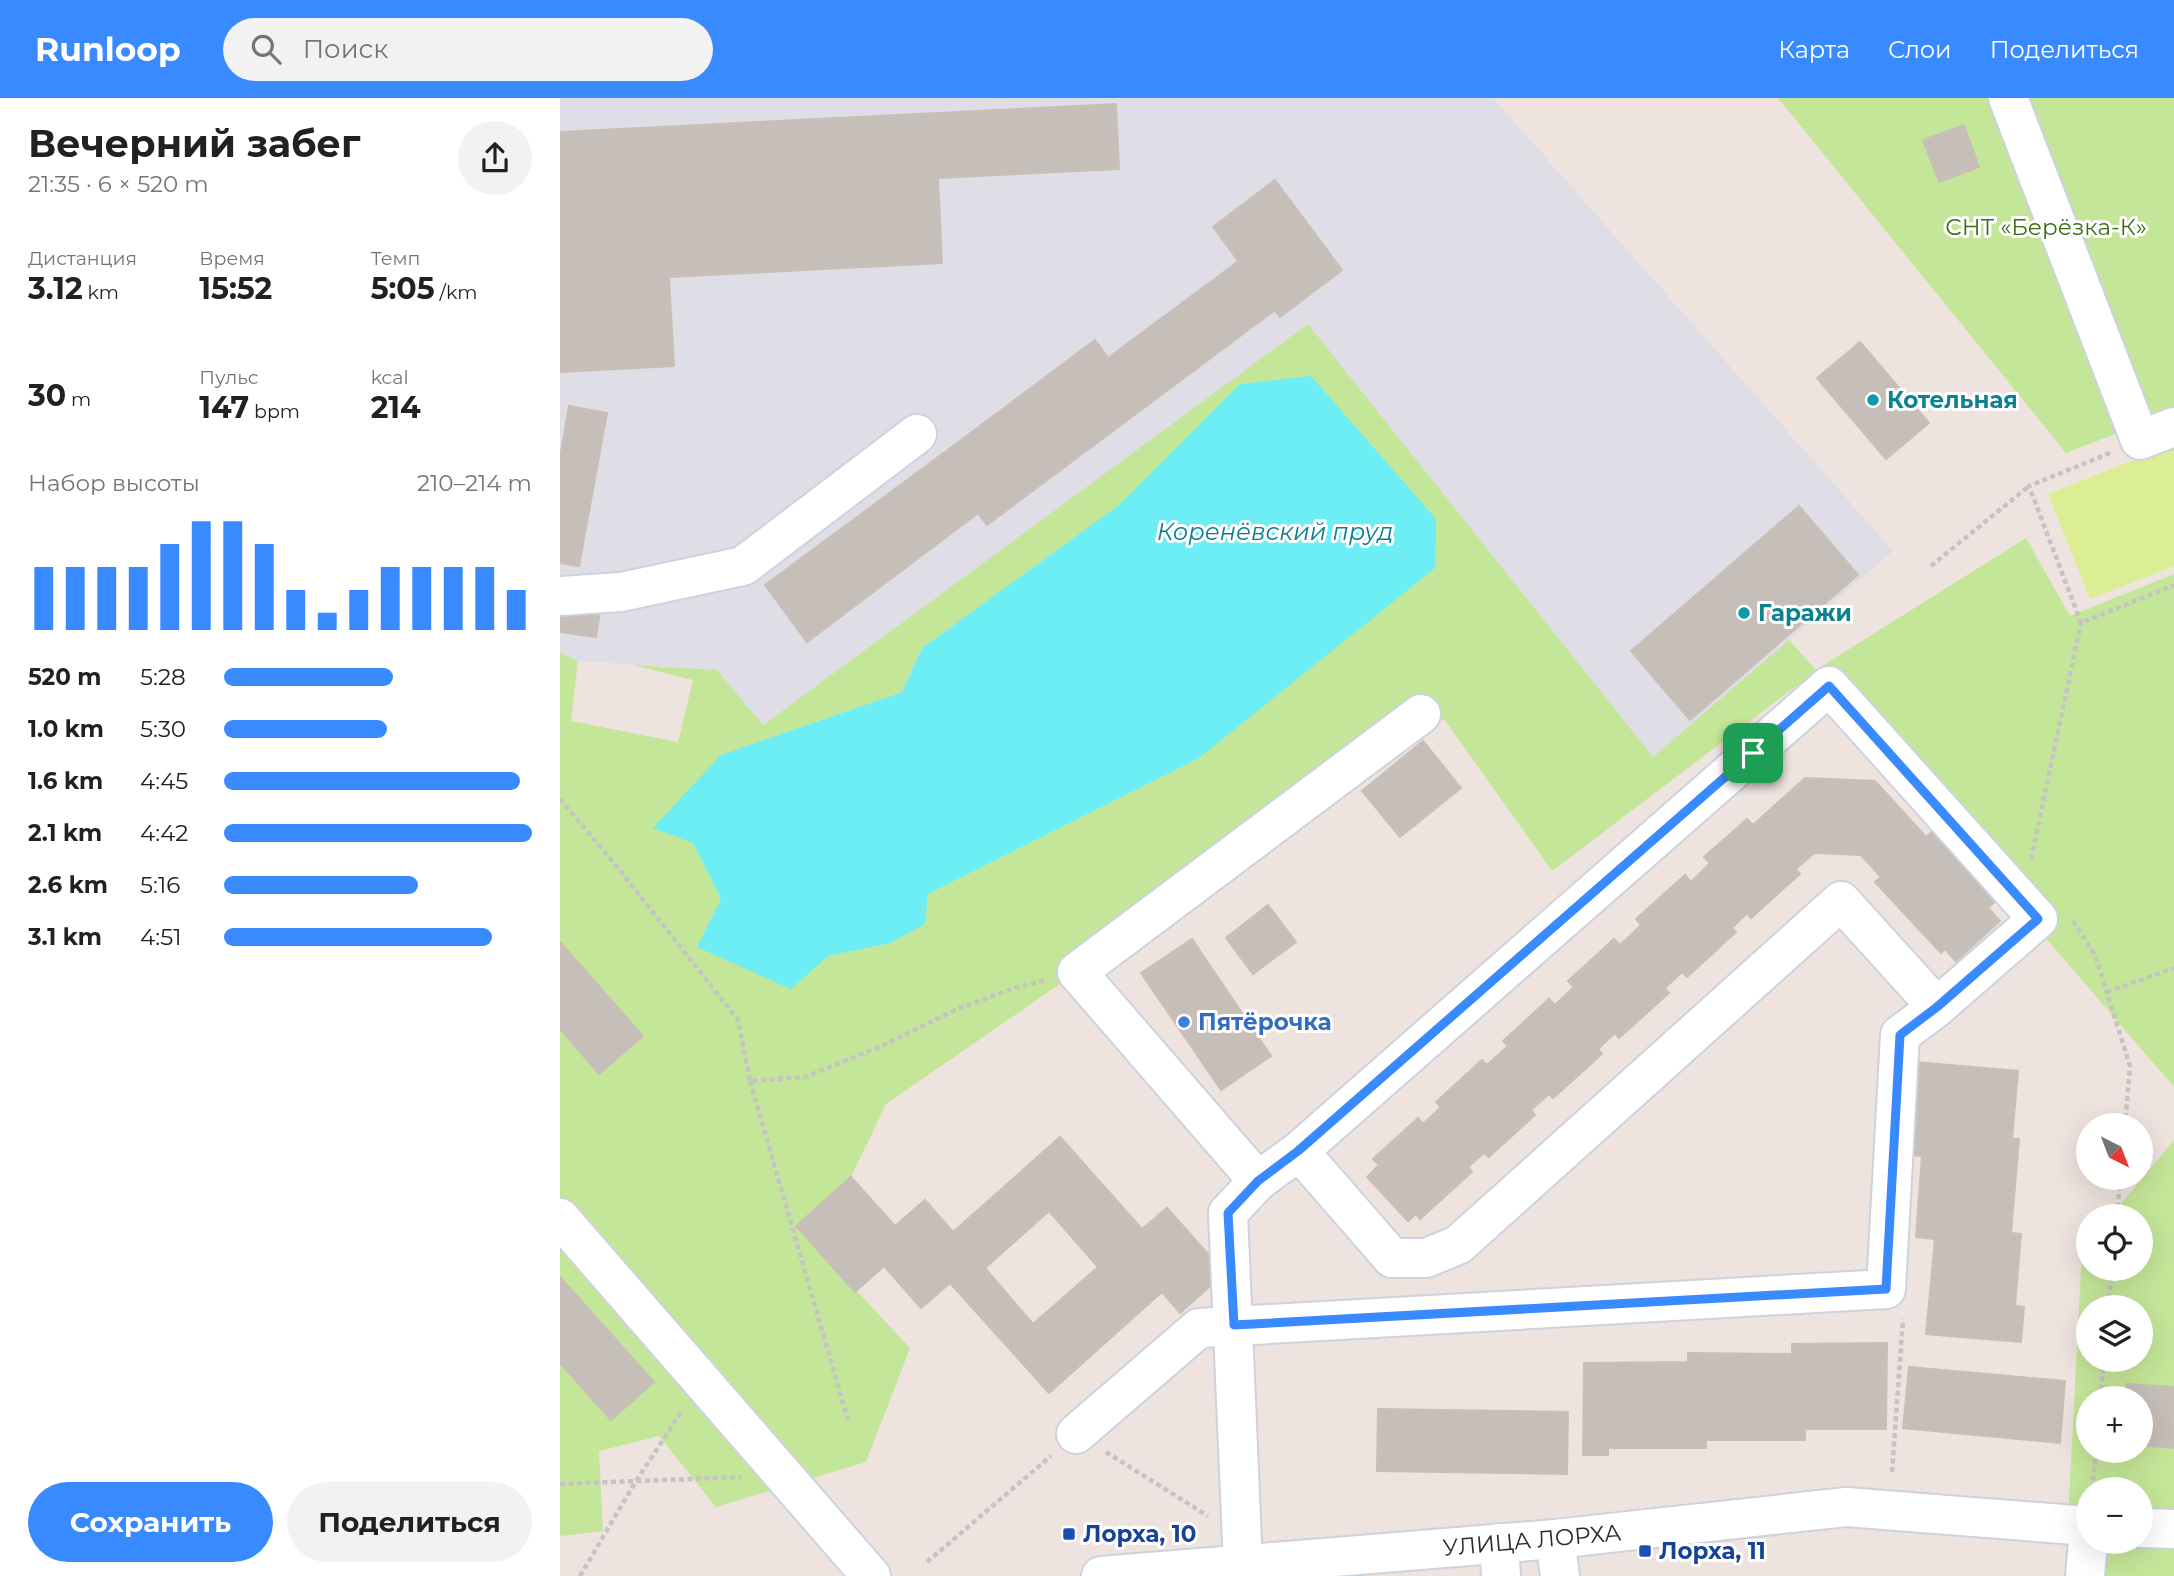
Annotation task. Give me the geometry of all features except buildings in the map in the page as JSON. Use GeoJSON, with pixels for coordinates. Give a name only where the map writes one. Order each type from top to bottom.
{"type":"FeatureCollection","features":[{"type":"Feature","properties":{"kind":"street"},"geometry":{"type":"LineString","coordinates":[[2008,98],[2157,434]]}},
{"type":"Feature","properties":{"kind":"street"},"geometry":{"type":"LineString","coordinates":[[560,596],[621,592],[743,566],[917,433]]}},
{"type":"Feature","properties":{"kind":"street"},"geometry":{"type":"LineString","coordinates":[[1076,1434],[1199,1328],[1234,1325],[1886,1289],[1900,1035],[1937,1007],[2038,919],[1829,686],[1298,1151],[1258,1181],[1228,1213],[1234,1325],[1242,1551]]}},
{"type":"Feature","properties":{"kind":"street"},"geometry":{"type":"LineString","coordinates":[[1258,1181],[1077,972],[1421,714]]}},
{"type":"Feature","properties":{"kind":"street"},"geometry":{"type":"LineString","coordinates":[[1298,1151],[1392,1258],[1426,1258],[1458,1245],[1841,901],[1937,1007]]}},
{"type":"Feature","properties":{"kind":"street"},"geometry":{"type":"LineString","coordinates":[[560,1218],[871,1576]]}},
{"type":"Feature","properties":{"kind":"street","name":"УЛИЦА ЛОРХА"},"geometry":{"type":"LineString","coordinates":[[1101,1576],[1242,1551],[1500,1560],[1555,1539],[1846,1507],[2076,1525]]}},
{"type":"Feature","properties":{"kind":"street"},"geometry":{"type":"LineString","coordinates":[[2153,1528],[2174,1529]]}},
{"type":"Feature","properties":{"kind":"street"},"geometry":{"type":"LineString","coordinates":[[1555,1539],[1560,1576]]}},
{"type":"Feature","properties":{"kind":"street"},"geometry":{"type":"LineString","coordinates":[[2085,1576],[2087,1554]]}},
{"type":"Feature","properties":{"kind":"path"},"geometry":{"type":"LineString","coordinates":[[1931,566],[2029,486],[2157,434]]}},
{"type":"Feature","properties":{"kind":"path"},"geometry":{"type":"LineString","coordinates":[[2029,486],[2081,623],[2031,859],[2038,870]]}},
{"type":"Feature","properties":{"kind":"path"},"geometry":{"type":"LineString","coordinates":[[2081,623],[2174,585]]}},
{"type":"Feature","properties":{"kind":"path"},"geometry":{"type":"LineString","coordinates":[[560,799],[738,1020],[750,1081],[848,1420]]}},
{"type":"Feature","properties":{"kind":"path"},"geometry":{"type":"LineString","coordinates":[[2067,912],[2095,956],[2130,1066],[2125,1113]]}},
{"type":"Feature","properties":{"kind":"path"},"geometry":{"type":"LineString","coordinates":[[2107,992],[2174,968]]}},
{"type":"Feature","properties":{"kind":"path"},"geometry":{"type":"LineString","coordinates":[[750,1081],[804,1077],[884,1045],[957,1009],[1015,988],[1077,972]]}},
{"type":"Feature","properties":{"kind":"path"},"geometry":{"type":"LineString","coordinates":[[1886,1289],[1904,1300],[1892,1472]]}},
{"type":"Feature","properties":{"kind":"path"},"geometry":{"type":"LineString","coordinates":[[580,1576],[636,1481],[701,1380]]}},
{"type":"Feature","properties":{"kind":"path"},"geometry":{"type":"LineString","coordinates":[[927,1562],[1076,1434],[1242,1551]]}},
{"type":"Feature","properties":{"kind":"path"},"geometry":{"type":"LineString","coordinates":[[560,1484],[783,1476]]}},
{"type":"Feature","properties":{"kind":"shaded area"},"geometry":{"type":"Polygon","coordinates":[[[560,98],[1493,98],[1893,551],[1653,757],[1308,325],[763,725],[717,670],[578,661],[560,653],[560,98]]]}},
{"type":"Feature","properties":{"kind":"green space","name":"СНТ «Берёзка-К»"},"geometry":{"type":"Polygon","coordinates":[[[1778,98],[2174,98],[2174,411],[2066,453],[1778,98]]]}},
{"type":"Feature","properties":{"kind":"green space"},"geometry":{"type":"Polygon","coordinates":[[[1308,324],[1653,757],[1789,640],[1816,670],[2026,538],[2070,616],[2174,574],[2174,1087],[1816,671],[1552,871],[1444,719],[886,1104],[851,1177],[796,1226],[910,1348],[866,1462],[716,1507],[659,1436],[599,1451],[603,1531],[560,1536],[560,1363],[611,1420],[654,1382],[560,1277],[560,1029],[599,1074],[642,1036],[560,942],[560,653],[578,661],[571,721],[678,742],[693,680],[632,665],[717,670],[763,725],[1308,324]],[[1240,384],[1119,505],[922,648],[902,692],[721,755],[693,843],[721,899],[791,989],[828,955],[890,943],[924,924],[928,894],[1240,384]]]}},
{"type":"Feature","properties":{"kind":"green space"},"geometry":{"type":"Polygon","coordinates":[[[2174,444],[2174,566],[2090,599],[2048,494],[2174,444]]]}},
{"type":"Feature","properties":{"kind":"green space"},"geometry":{"type":"Polygon","coordinates":[[[2174,1140],[2174,1576],[2065,1576],[2076,1366],[2076,1372],[2153,1372],[2153,1295],[2080,1295],[2080,1281],[2153,1281],[2153,1204],[2121,1204],[2133,1190],[2153,1190],[2153,1165],[2174,1140]]]}},
{"type":"Feature","properties":{"kind":"water","name":"Коренёвский пруд"},"geometry":{"type":"Polygon","coordinates":[[[1311,376],[1436,519],[1435,568],[1199,758],[928,894],[925,924],[890,943],[828,956],[791,989],[697,947],[721,899],[693,843],[653,828],[721,755],[902,692],[922,648],[1119,505],[1240,384],[1311,376]]]}},
{"type":"Feature","properties":{"kind":"place","name":"Котельная"},"geometry":{"type":"Point","coordinates":[1873,400]}},
{"type":"Feature","properties":{"kind":"place","name":"Гаражи"},"geometry":{"type":"Point","coordinates":[1744,613]}},
{"type":"Feature","properties":{"kind":"place","name":"Пятёрочка"},"geometry":{"type":"Point","coordinates":[1184,1022]}},
{"type":"Feature","properties":{"kind":"place","name":"Лорха, 10"},"geometry":{"type":"Point","coordinates":[1069,1534]}},
{"type":"Feature","properties":{"kind":"place","name":"Лорха, 11"},"geometry":{"type":"Point","coordinates":[1645,1551]}},
{"type":"Feature","properties":{"kind":"route"},"geometry":{"type":"LineString","coordinates":[[1829,686],[2038,919],[1937,1007],[1900,1035],[1886,1289],[1234,1325],[1228,1213],[1258,1181],[1298,1151],[1753,753],[1829,686]]}}]}
